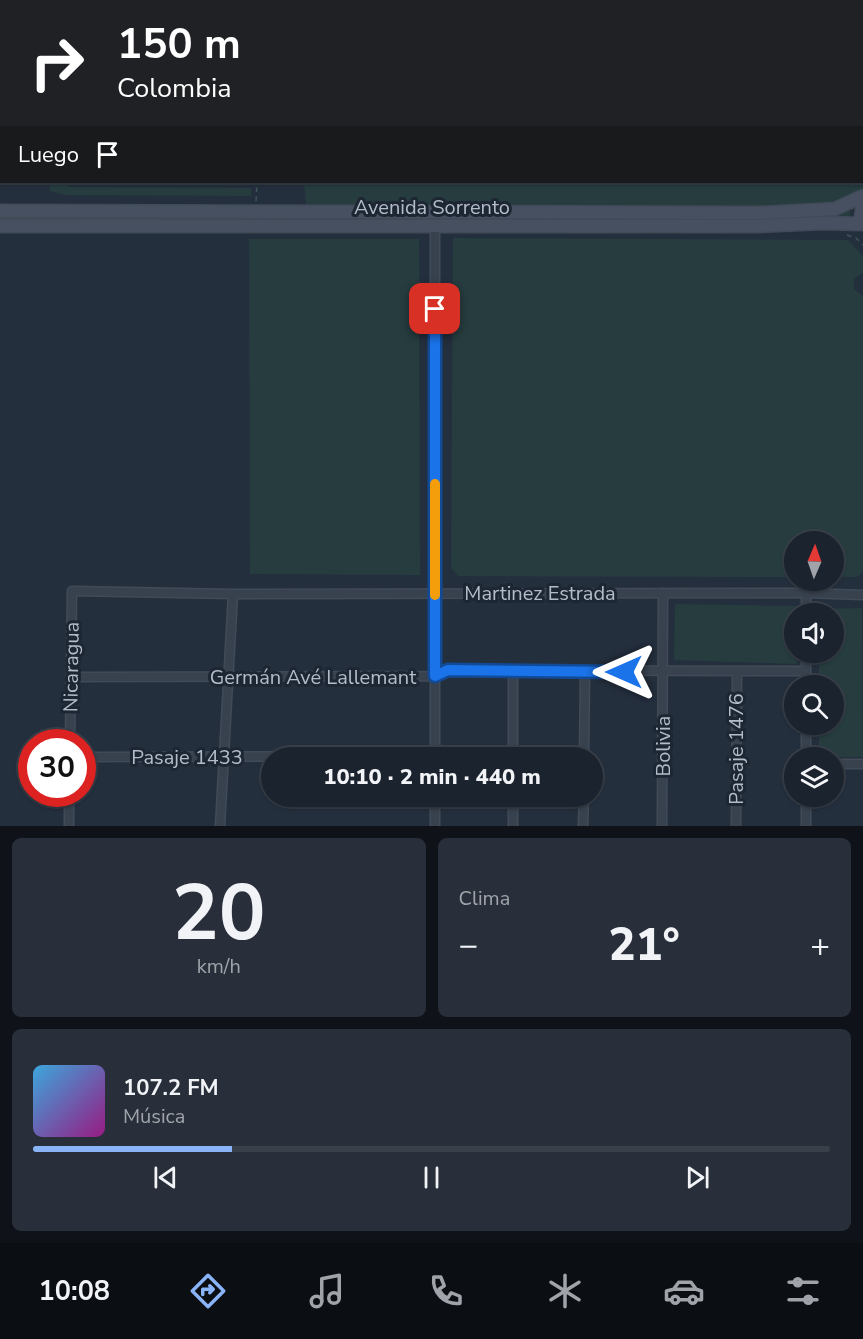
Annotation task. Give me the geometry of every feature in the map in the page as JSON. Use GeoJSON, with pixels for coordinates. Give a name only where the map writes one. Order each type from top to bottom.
{"type":"FeatureCollection","features":[{"type":"Feature","properties":{"kind":"main road","name":"Avenida Sorrento"},"geometry":{"type":"LineString","coordinates":[[0,211],[762,213],[835,209],[863,196]]}},
{"type":"Feature","properties":{"kind":"main road"},"geometry":{"type":"LineString","coordinates":[[863,203],[861,217],[863,224]]}},
{"type":"Feature","properties":{"kind":"main road","name":"Avenida Sorrento"},"geometry":{"type":"LineString","coordinates":[[0,226],[759,226],[843,222],[863,224]]}},
{"type":"Feature","properties":{"kind":"street"},"geometry":{"type":"LineString","coordinates":[[435,234],[435,747]]}},
{"type":"Feature","properties":{"kind":"street","name":"Martinez Estrada"},"geometry":{"type":"LineString","coordinates":[[72,591],[233,594],[435,592],[863,595]]}},
{"type":"Feature","properties":{"kind":"street","name":"Nicaragua"},"geometry":{"type":"LineString","coordinates":[[70,729],[72,591]]}},
{"type":"Feature","properties":{"kind":"street","name":"Bolivia"},"geometry":{"type":"LineString","coordinates":[[662,826],[663,593]]}},
{"type":"Feature","properties":{"kind":"street"},"geometry":{"type":"LineString","coordinates":[[806,593],[806,603]]}},
{"type":"Feature","properties":{"kind":"street"},"geometry":{"type":"LineString","coordinates":[[220,826],[233,594]]}},
{"type":"Feature","properties":{"kind":"street"},"geometry":{"type":"LineString","coordinates":[[806,663],[806,675]]}},
{"type":"Feature","properties":{"kind":"street","name":"Germán Avé Lallemant"},"geometry":{"type":"LineString","coordinates":[[71,677],[435,676],[448,670],[806,671]]}},
{"type":"Feature","properties":{"kind":"street"},"geometry":{"type":"LineString","coordinates":[[513,670],[513,747]]}},
{"type":"Feature","properties":{"kind":"street","name":"Pasaje 1476"},"geometry":{"type":"LineString","coordinates":[[736,826],[737,671]]}},
{"type":"Feature","properties":{"kind":"street"},"geometry":{"type":"LineString","coordinates":[[584,747],[585,672]]}},
{"type":"Feature","properties":{"kind":"street","name":"Pasaje 1433"},"geometry":{"type":"LineString","coordinates":[[96,757],[261,758]]}},
{"type":"Feature","properties":{"kind":"street"},"geometry":{"type":"LineString","coordinates":[[844,764],[863,764]]}},
{"type":"Feature","properties":{"kind":"street"},"geometry":{"type":"LineString","coordinates":[[69,807],[69,826]]}},
{"type":"Feature","properties":{"kind":"street"},"geometry":{"type":"LineString","coordinates":[[435,807],[435,826]]}},
{"type":"Feature","properties":{"kind":"street"},"geometry":{"type":"LineString","coordinates":[[513,807],[513,826]]}},
{"type":"Feature","properties":{"kind":"street"},"geometry":{"type":"LineString","coordinates":[[584,807],[584,826]]}},
{"type":"Feature","properties":{"kind":"street"},"geometry":{"type":"LineString","coordinates":[[806,807],[806,826]]}},
{"type":"Feature","properties":{"kind":"path"},"geometry":{"type":"LineString","coordinates":[[256,183],[256,201]]}},
{"type":"Feature","properties":{"kind":"green space"},"geometry":{"type":"Polygon","coordinates":[[[50,183],[68,183],[69,187],[251,188],[251,196],[66,195],[50,191],[50,183]]]}},
{"type":"Feature","properties":{"kind":"green space"},"geometry":{"type":"Polygon","coordinates":[[[304,183],[863,183],[863,196],[835,209],[307,212],[304,183]]]}},
{"type":"Feature","properties":{"kind":"green space"},"geometry":{"type":"Polygon","coordinates":[[[850,210],[851,221],[0,221],[0,217],[776,218],[836,215],[850,210]]]}},
{"type":"Feature","properties":{"kind":"green space"},"geometry":{"type":"Polygon","coordinates":[[[453,238],[848,240],[863,256],[863,273],[854,278],[854,289],[863,296],[863,571],[857,577],[844,577],[844,531],[784,531],[784,577],[458,576],[451,568],[453,238]]]}},
{"type":"Feature","properties":{"kind":"green space"},"geometry":{"type":"Polygon","coordinates":[[[249,239],[419,239],[420,575],[250,574],[249,239]]]}},
{"type":"Feature","properties":{"kind":"green space"},"geometry":{"type":"Polygon","coordinates":[[[675,604],[784,606],[784,663],[797,664],[674,660],[675,604]]]}},
{"type":"Feature","properties":{"kind":"green space"},"geometry":{"type":"Polygon","coordinates":[[[844,608],[862,608],[863,757],[844,757],[844,747],[819,747],[819,735],[844,735],[844,675],[819,675],[819,663],[844,663],[844,608]]]}},
{"type":"Feature","properties":{"kind":"slow traffic"},"geometry":{"type":"LineString","coordinates":[[435,484],[435,595]]}},
{"type":"Feature","properties":{"kind":"route"},"geometry":{"type":"LineString","coordinates":[[435,309],[435,676],[448,670],[624,672]]}}]}
